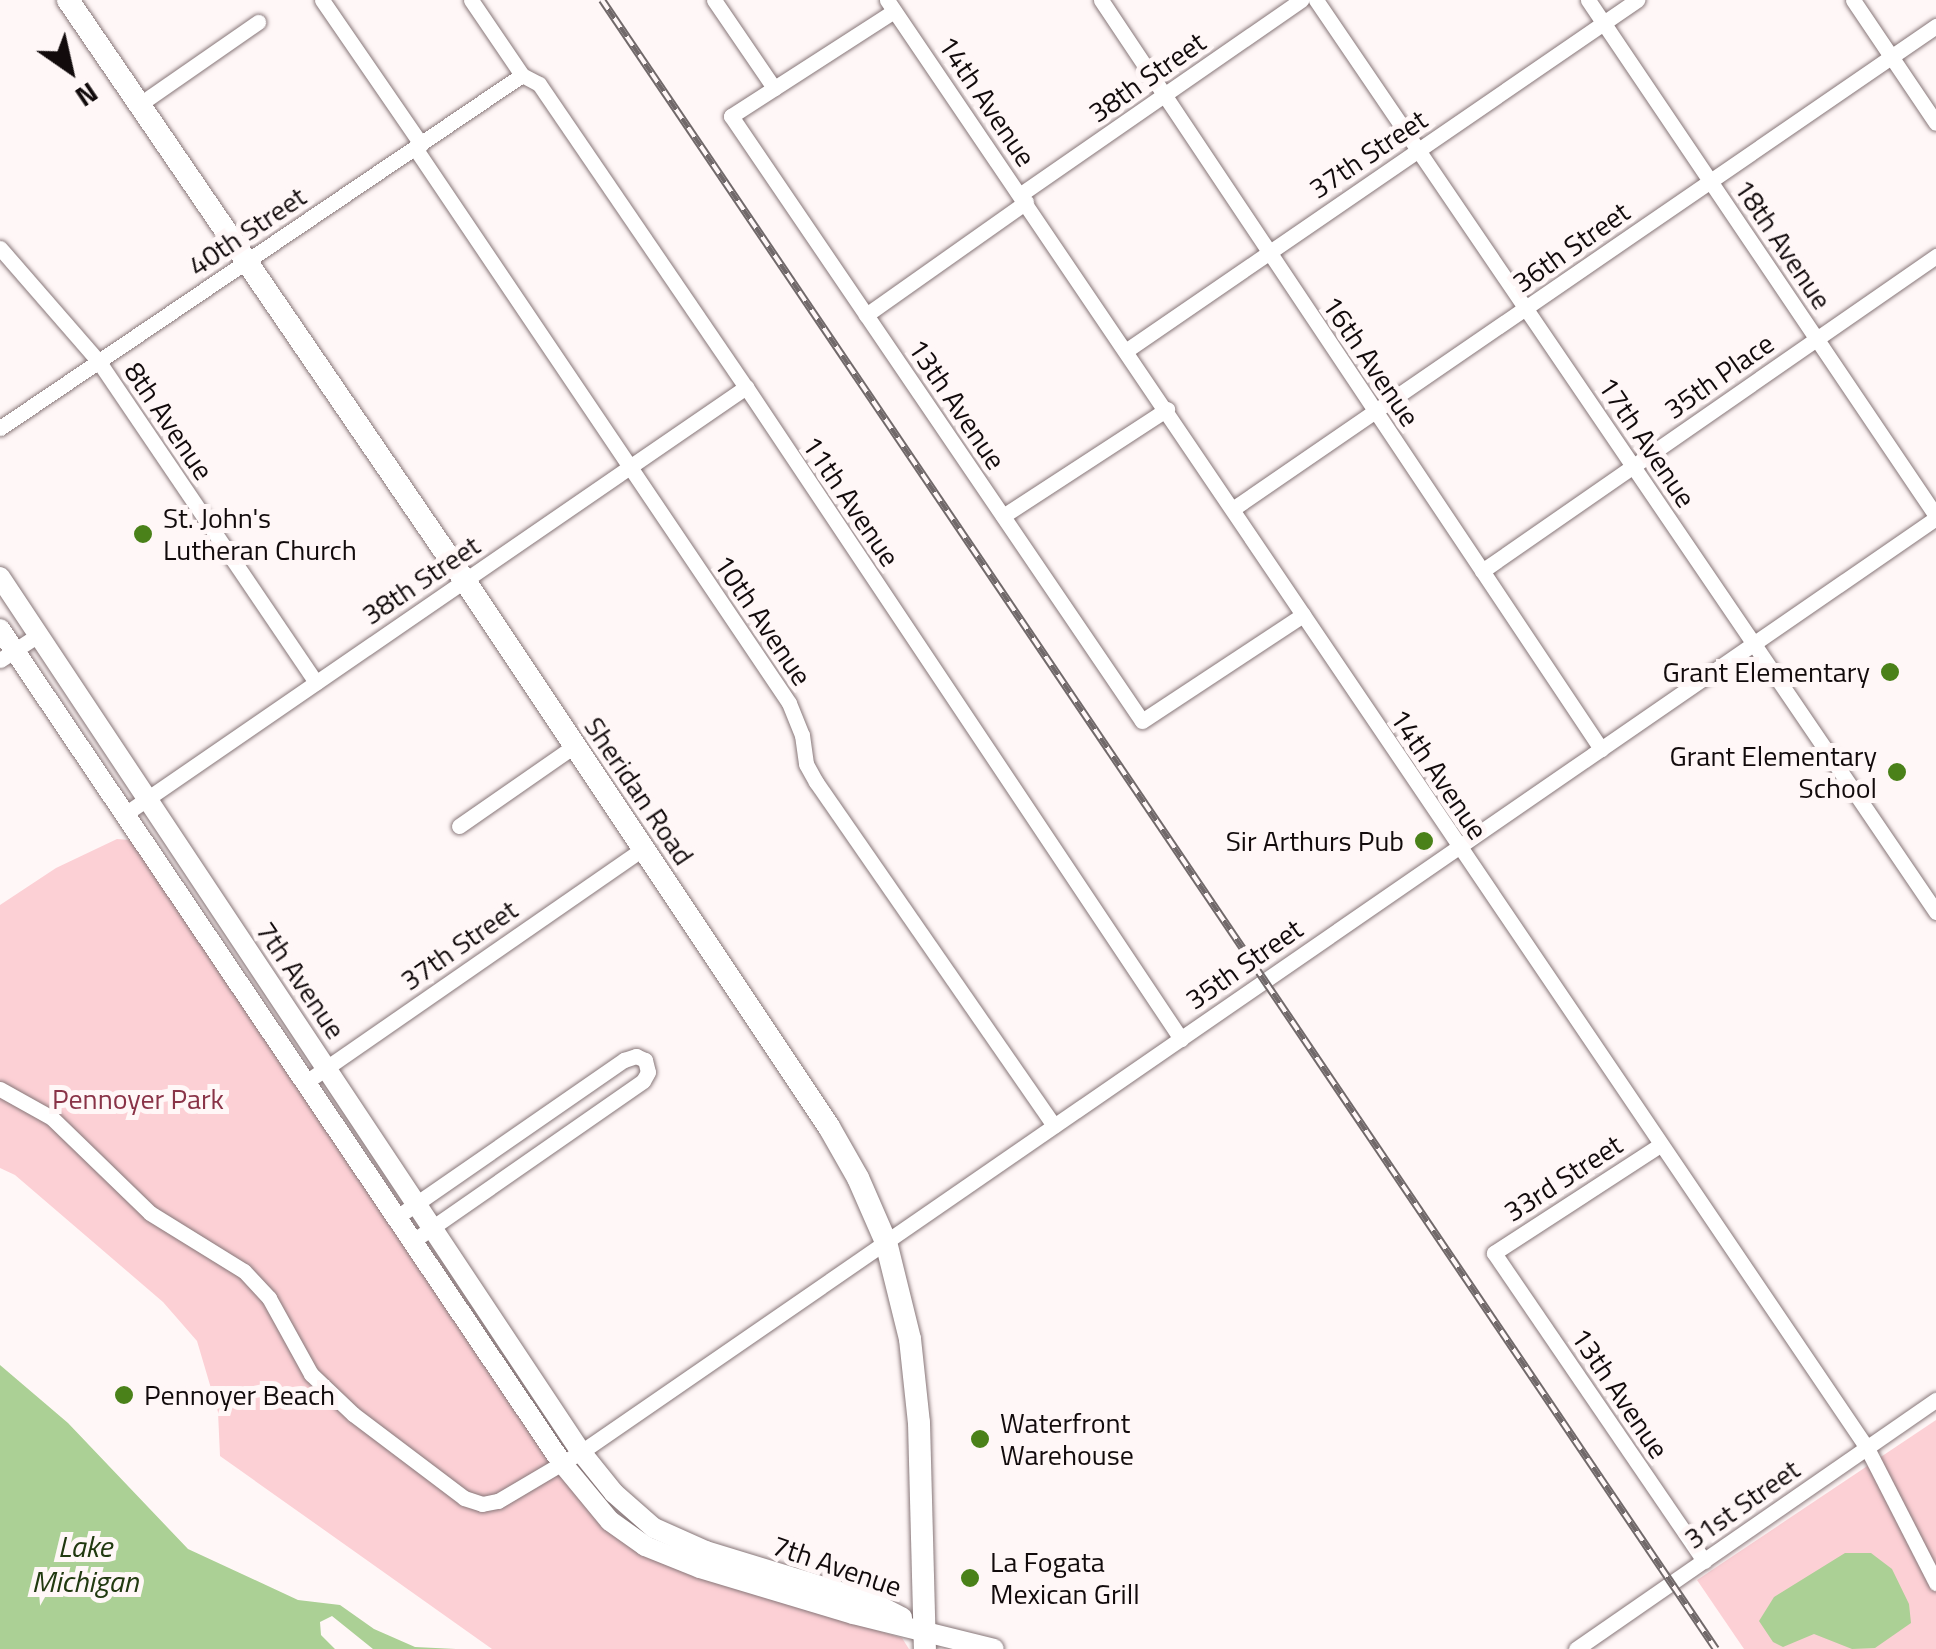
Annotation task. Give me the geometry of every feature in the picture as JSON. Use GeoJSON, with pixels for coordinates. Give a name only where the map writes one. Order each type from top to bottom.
{"type":"FeatureCollection","features":[{"type":"Feature","properties":{"kind":"main road","name":"Sheridan Road"},"geometry":{"type":"LineString","coordinates":[[68,0],[465,581],[829,1127],[886,1242],[910,1339],[919,1422],[926,1639]]}},
{"type":"Feature","properties":{"kind":"street","name":"10th Avenue"},"geometry":{"type":"LineString","coordinates":[[322,0],[789,703],[802,735],[806,764],[816,782],[1054,1126]]}},
{"type":"Feature","properties":{"kind":"street","name":"11th Avenue"},"geometry":{"type":"LineString","coordinates":[[471,0],[522,74],[539,84],[746,387],[1180,1039]]}},
{"type":"Feature","properties":{"kind":"street"},"geometry":{"type":"LineString","coordinates":[[714,0],[774,88],[891,5]]}},
{"type":"Feature","properties":{"kind":"street","name":"16th Avenue"},"geometry":{"type":"LineString","coordinates":[[1101,0],[1600,749]]}},
{"type":"Feature","properties":{"kind":"street","name":"38th Street"},"geometry":{"type":"LineString","coordinates":[[866,315],[1164,95],[1301,0]]}},
{"type":"Feature","properties":{"kind":"street","name":"17th Avenue"},"geometry":{"type":"LineString","coordinates":[[1316,0],[1936,912]]}},
{"type":"Feature","properties":{"kind":"street","name":"18th Avenue"},"geometry":{"type":"LineString","coordinates":[[1588,0],[1936,517]]}},
{"type":"Feature","properties":{"kind":"street","name":"37th Street"},"geometry":{"type":"LineString","coordinates":[[1127,350],[1637,0]]}},
{"type":"Feature","properties":{"kind":"street"},"geometry":{"type":"LineString","coordinates":[[1853,0],[1936,123]]}},
{"type":"Feature","properties":{"kind":"street","name":"14th Avenue"},"geometry":{"type":"LineString","coordinates":[[891,5],[1168,409],[1457,848],[1867,1448],[1936,1583]]}},
{"type":"Feature","properties":{"kind":"street"},"geometry":{"type":"LineString","coordinates":[[140,104],[258,22]]}},
{"type":"Feature","properties":{"kind":"street","name":"36th Street"},"geometry":{"type":"LineString","coordinates":[[1234,508],[1936,26]]}},
{"type":"Feature","properties":{"kind":"street","name":"40th Street"},"geometry":{"type":"LineString","coordinates":[[0,428],[522,74]]}},
{"type":"Feature","properties":{"kind":"street","name":"13th Avenue"},"geometry":{"type":"LineString","coordinates":[[774,88],[730,116],[1142,721],[1303,615]]}},
{"type":"Feature","properties":{"kind":"street","name":"8th Avenue"},"geometry":{"type":"LineString","coordinates":[[0,248],[99,362],[316,682]]}},
{"type":"Feature","properties":{"kind":"street","name":"35th Place"},"geometry":{"type":"LineString","coordinates":[[1482,571],[1936,256]]}},
{"type":"Feature","properties":{"kind":"street","name":"38th Street"},"geometry":{"type":"LineString","coordinates":[[125,814],[746,387]]}},
{"type":"Feature","properties":{"kind":"street"},"geometry":{"type":"LineString","coordinates":[[1003,516],[1168,409]]}},
{"type":"Feature","properties":{"kind":"street","name":"35th Street"},"geometry":{"type":"LineString","coordinates":[[0,1090],[52,1118],[159,1220],[244,1271],[269,1298],[319,1384],[464,1498],[482,1504],[498,1501],[581,1452],[1936,517]]}},
{"type":"Feature","properties":{"kind":"street","name":"7th Avenue"},"geometry":{"type":"LineString","coordinates":[[0,577],[581,1452],[614,1494],[654,1528],[706,1552],[870,1600],[926,1639]]}},
{"type":"Feature","properties":{"kind":"street","name":"7th Avenue"},"geometry":{"type":"LineString","coordinates":[[0,629],[7,655],[125,814],[562,1462],[610,1521],[645,1546],[700,1568],[926,1639]]}},
{"type":"Feature","properties":{"kind":"street"},"geometry":{"type":"LineString","coordinates":[[7,655],[38,635]]}},
{"type":"Feature","properties":{"kind":"street"},"geometry":{"type":"LineString","coordinates":[[459,826],[574,746]]}},
{"type":"Feature","properties":{"kind":"street","name":"37th Street"},"geometry":{"type":"LineString","coordinates":[[306,1082],[642,849]]}},
{"type":"Feature","properties":{"kind":"street"},"geometry":{"type":"LineString","coordinates":[[396,1217],[624,1060],[636,1056],[645,1060],[648,1072],[643,1082],[413,1241]]}},
{"type":"Feature","properties":{"kind":"street","name":"33rd Street"},"geometry":{"type":"LineString","coordinates":[[1494,1253],[1660,1145]]}},
{"type":"Feature","properties":{"kind":"street","name":"13th Avenue"},"geometry":{"type":"LineString","coordinates":[[1494,1253],[1704,1560]]}},
{"type":"Feature","properties":{"kind":"street","name":"31st Street"},"geometry":{"type":"LineString","coordinates":[[1576,1649],[1936,1400]]}},
{"type":"Feature","properties":{"kind":"street"},"geometry":{"type":"LineString","coordinates":[[926,1639],[994,1649]]}},
{"type":"Feature","properties":{"kind":"green space","name":"Pennoyer Park"},"geometry":{"type":"Polygon","coordinates":[[[117,839],[131,840],[621,1540],[686,1573],[902,1638],[909,1649],[492,1649],[220,1456],[218,1412],[197,1341],[163,1302],[15,1175],[0,1168],[0,905],[56,868],[117,839]]]}},
{"type":"Feature","properties":{"kind":"green space"},"geometry":{"type":"Polygon","coordinates":[[[1936,1420],[1936,1649],[1744,1649],[1697,1580],[1936,1420]]]}},
{"type":"Feature","properties":{"kind":"water","name":"Lake Michigan"},"geometry":{"type":"Polygon","coordinates":[[[0,1365],[68,1423],[188,1549],[298,1600],[340,1605],[374,1629],[415,1647],[456,1649],[373,1649],[332,1616],[320,1622],[321,1635],[335,1649],[0,1649],[0,1365]]]}},
{"type":"Feature","properties":{"kind":"water"},"geometry":{"type":"Polygon","coordinates":[[[1845,1553],[1871,1553],[1892,1569],[1909,1604],[1911,1623],[1875,1648],[1852,1649],[1814,1634],[1783,1647],[1773,1642],[1759,1621],[1774,1597],[1845,1553]]]}},
{"type":"Feature","properties":{"kind":"railway"},"geometry":{"type":"LineString","coordinates":[[602,0],[1716,1649]]}},
{"type":"Feature","properties":{"kind":"place","name":"St. John's Lutheran Church"},"geometry":{"type":"Point","coordinates":[143,534]}},
{"type":"Feature","properties":{"kind":"place","name":"Grant Elementary"},"geometry":{"type":"Point","coordinates":[1890,672]}},
{"type":"Feature","properties":{"kind":"place","name":"Grant Elementary School"},"geometry":{"type":"Point","coordinates":[1897,772]}},
{"type":"Feature","properties":{"kind":"place","name":"Sir Arthurs Pub"},"geometry":{"type":"Point","coordinates":[1424,841]}},
{"type":"Feature","properties":{"kind":"place","name":"Pennoyer Beach"},"geometry":{"type":"Point","coordinates":[124,1395]}},
{"type":"Feature","properties":{"kind":"place","name":"Waterfront Warehouse"},"geometry":{"type":"Point","coordinates":[980,1439]}},
{"type":"Feature","properties":{"kind":"place","name":"La Fogata Mexican Grill"},"geometry":{"type":"Point","coordinates":[970,1578]}}]}
